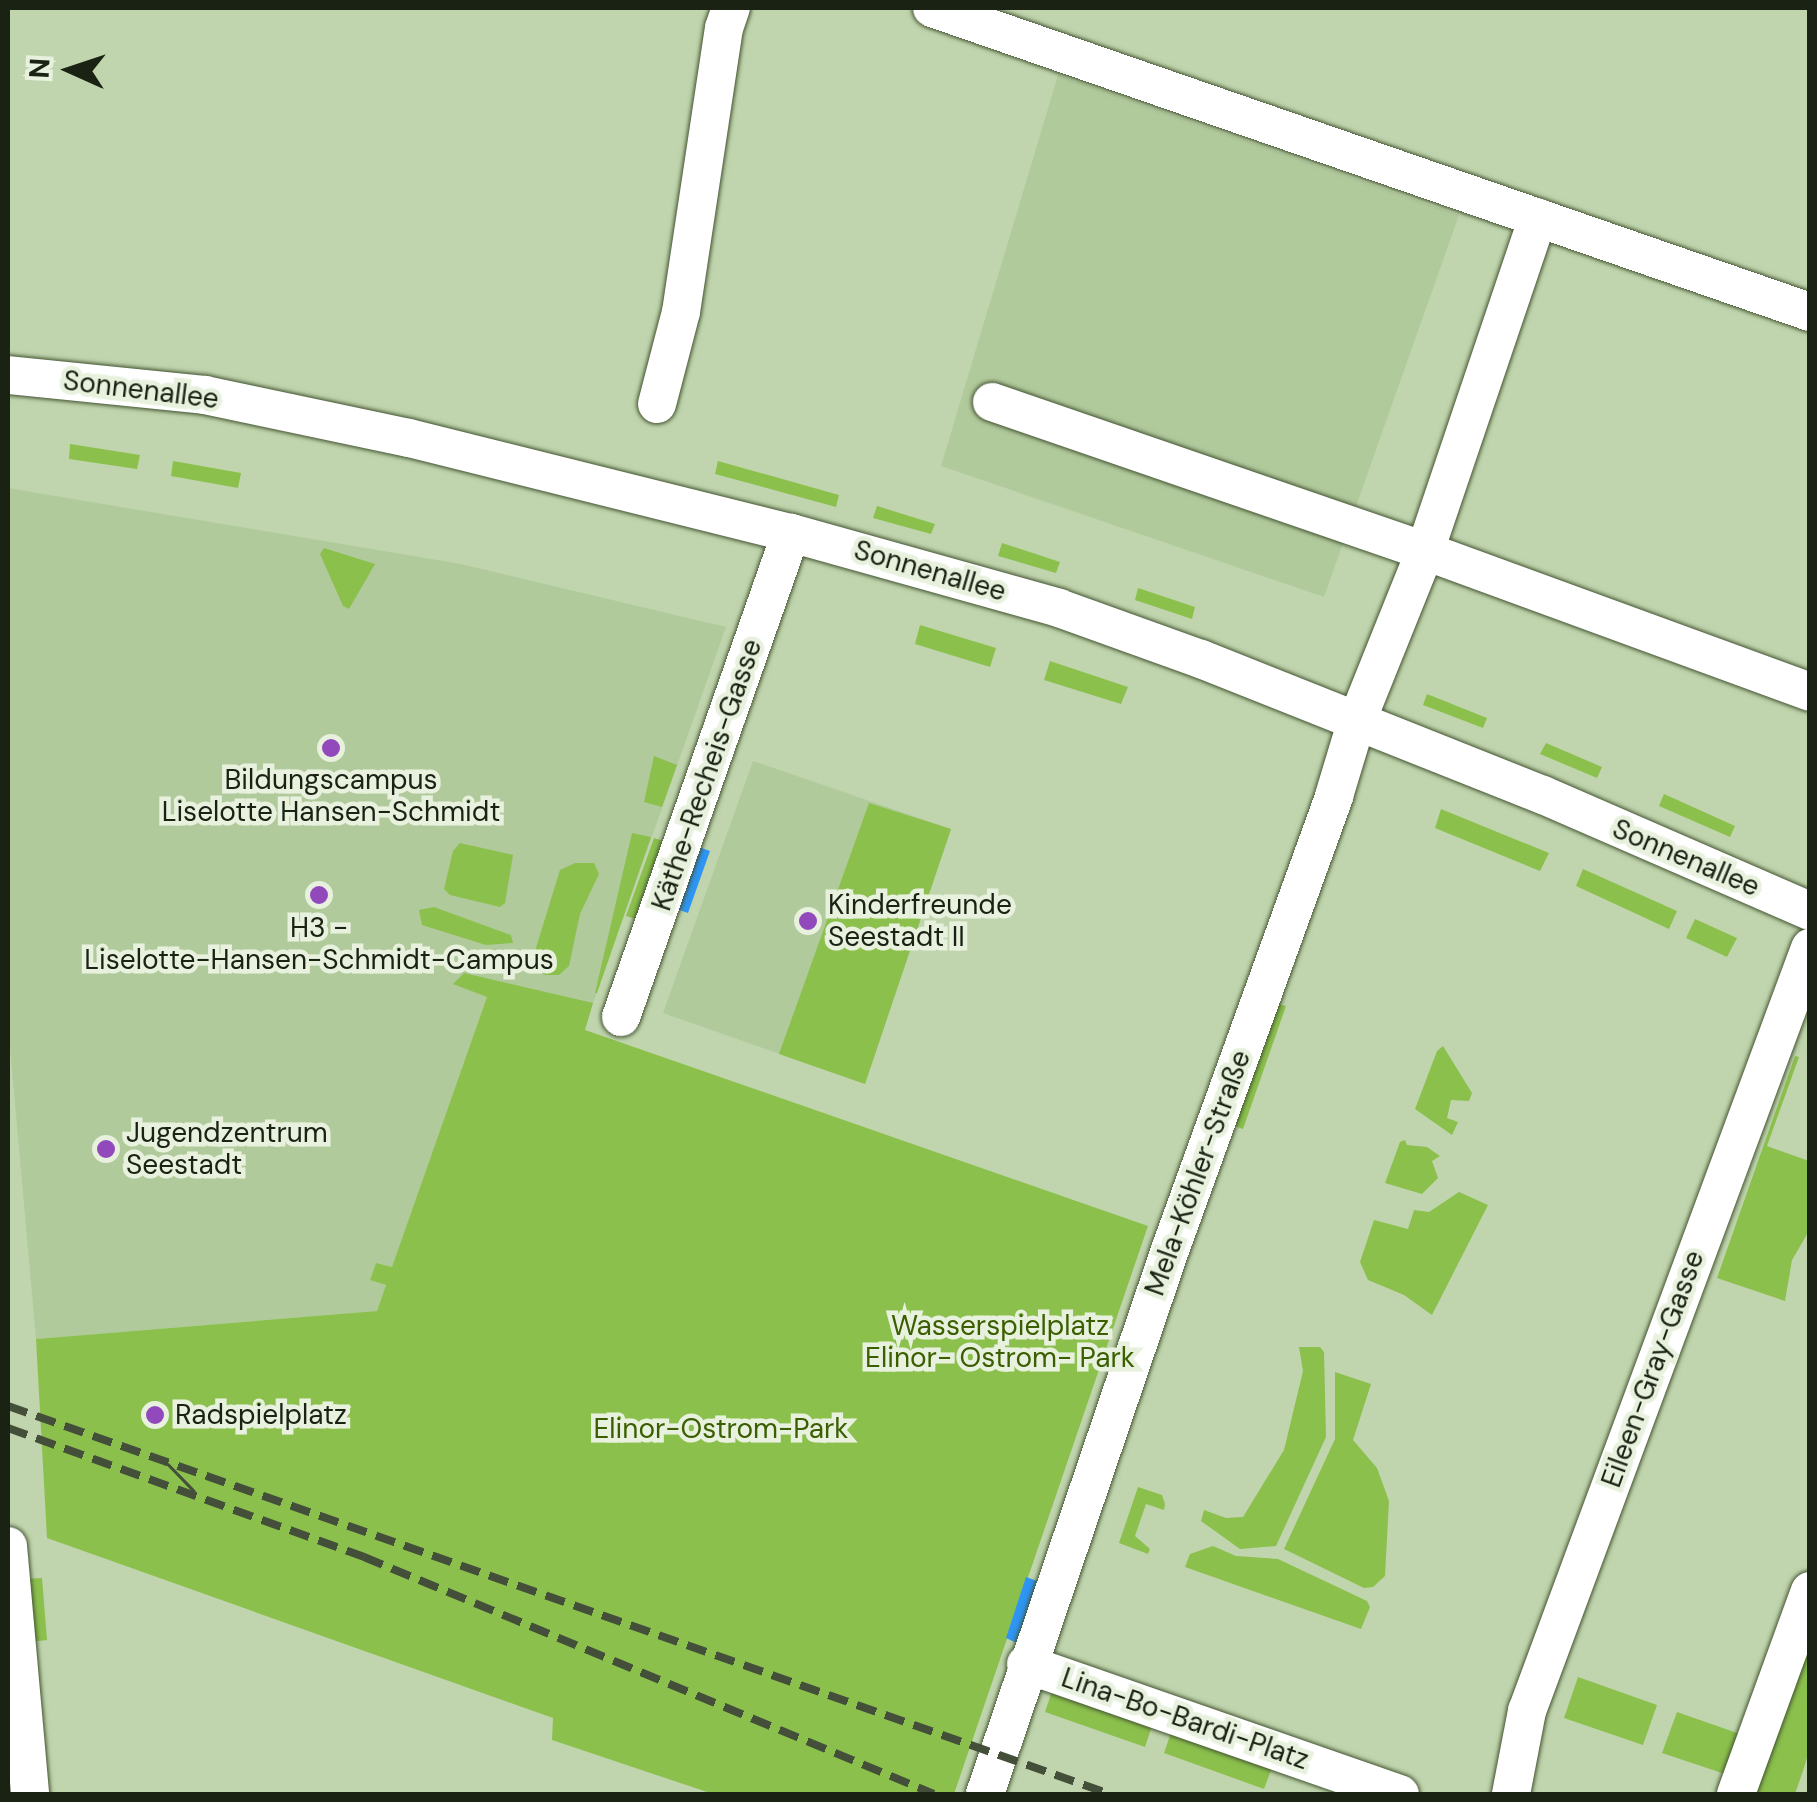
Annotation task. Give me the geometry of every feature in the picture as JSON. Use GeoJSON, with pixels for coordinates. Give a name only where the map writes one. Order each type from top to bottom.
{"type":"FeatureCollection","features":[{"type":"Feature","properties":{"kind":"street"},"geometry":{"type":"LineString","coordinates":[[657,404],[681,312],[724,28],[731,8]]}},
{"type":"Feature","properties":{"kind":"street"},"geometry":{"type":"LineString","coordinates":[[932,8],[1810,312]]}},
{"type":"Feature","properties":{"kind":"street","name":"Mela-Köhler-Straße"},"geometry":{"type":"LineString","coordinates":[[984,1794],[1356,722],[1425,551],[1538,218]]}},
{"type":"Feature","properties":{"kind":"street","name":"Sonnenallee"},"geometry":{"type":"LineString","coordinates":[[8,375],[205,394],[409,438],[792,533],[1059,608],[1201,658],[1542,795],[1810,911]]}},
{"type":"Feature","properties":{"kind":"street"},"geometry":{"type":"LineString","coordinates":[[992,402],[1425,551],[1810,692]]}},
{"type":"Feature","properties":{"kind":"street","name":"Käthe-Recheis-Gasse"},"geometry":{"type":"LineString","coordinates":[[622,1017],[792,533]]}},
{"type":"Feature","properties":{"kind":"street","name":"Eileen-Gray-Gasse"},"geometry":{"type":"LineString","coordinates":[[1511,1794],[1527,1711],[1810,948]]}},
{"type":"Feature","properties":{"kind":"street"},"geometry":{"type":"LineString","coordinates":[[8,1546],[30,1794]]}},
{"type":"Feature","properties":{"kind":"street"},"geometry":{"type":"LineString","coordinates":[[1736,1794],[1810,1591]]}},
{"type":"Feature","properties":{"kind":"street","name":"Lina-Bo-Bardi-Platz"},"geometry":{"type":"LineString","coordinates":[[1026,1664],[1400,1794]]}},
{"type":"Feature","properties":{"kind":"shaded area"},"geometry":{"type":"Polygon","coordinates":[[[1058,75],[1459,215],[1324,597],[941,466],[1058,75]]]}},
{"type":"Feature","properties":{"kind":"shaded area","name":"H3 - Liselotte-Hansen-Schmidt-Campus"},"geometry":{"type":"Polygon","coordinates":[[[8,488],[461,564],[726,627],[584,1029],[487,997],[392,1268],[376,1263],[370,1279],[386,1285],[377,1311],[36,1339],[8,1025],[8,488]]]}},
{"type":"Feature","properties":{"kind":"shaded area","name":"Kinderfreunde Seestadt II"},"geometry":{"type":"Polygon","coordinates":[[[753,761],[951,829],[865,1084],[663,1013],[753,761]]]}},
{"type":"Feature","properties":{"kind":"green space"},"geometry":{"type":"Polygon","coordinates":[[[70,444],[140,455],[137,469],[69,459],[70,444]]]}},
{"type":"Feature","properties":{"kind":"green space"},"geometry":{"type":"Polygon","coordinates":[[[173,461],[241,473],[238,488],[171,476],[173,461]]]}},
{"type":"Feature","properties":{"kind":"green space"},"geometry":{"type":"Polygon","coordinates":[[[718,461],[839,495],[836,507],[715,474],[718,461]]]}},
{"type":"Feature","properties":{"kind":"green space"},"geometry":{"type":"Polygon","coordinates":[[[877,506],[935,524],[931,534],[873,518],[877,506]]]}},
{"type":"Feature","properties":{"kind":"green space"},"geometry":{"type":"Polygon","coordinates":[[[1002,543],[1060,562],[1056,573],[998,556],[1002,543]]]}},
{"type":"Feature","properties":{"kind":"green space"},"geometry":{"type":"Polygon","coordinates":[[[324,548],[375,564],[349,609],[343,606],[320,554],[324,548]]]}},
{"type":"Feature","properties":{"kind":"green space"},"geometry":{"type":"Polygon","coordinates":[[[1138,588],[1195,607],[1192,619],[1135,600],[1138,588]]]}},
{"type":"Feature","properties":{"kind":"green space"},"geometry":{"type":"Polygon","coordinates":[[[920,625],[996,648],[990,667],[915,644],[920,625]]]}},
{"type":"Feature","properties":{"kind":"green space"},"geometry":{"type":"Polygon","coordinates":[[[1050,661],[1128,687],[1121,704],[1044,680],[1050,661]]]}},
{"type":"Feature","properties":{"kind":"green space"},"geometry":{"type":"Polygon","coordinates":[[[1427,694],[1487,718],[1483,728],[1423,705],[1427,694]]]}},
{"type":"Feature","properties":{"kind":"green space"},"geometry":{"type":"Polygon","coordinates":[[[1546,743],[1602,767],[1597,778],[1540,754],[1546,743]]]}},
{"type":"Feature","properties":{"kind":"green space"},"geometry":{"type":"Polygon","coordinates":[[[654,756],[677,765],[662,807],[644,802],[654,756]]]}},
{"type":"Feature","properties":{"kind":"green space"},"geometry":{"type":"Polygon","coordinates":[[[1664,794],[1735,826],[1730,837],[1659,806],[1664,794]]]}},
{"type":"Feature","properties":{"kind":"green space"},"geometry":{"type":"Polygon","coordinates":[[[869,803],[951,829],[865,1084],[779,1054],[869,803]]]}},
{"type":"Feature","properties":{"kind":"green space"},"geometry":{"type":"Polygon","coordinates":[[[1441,809],[1549,853],[1540,871],[1435,828],[1441,809]]]}},
{"type":"Feature","properties":{"kind":"green space"},"geometry":{"type":"Polygon","coordinates":[[[632,833],[651,837],[595,993],[632,833]]]}},
{"type":"Feature","properties":{"kind":"green space"},"geometry":{"type":"Polygon","coordinates":[[[654,838],[667,842],[639,920],[626,916],[654,838]]]}},
{"type":"Feature","properties":{"kind":"green space"},"geometry":{"type":"Polygon","coordinates":[[[460,843],[513,855],[505,903],[500,907],[450,895],[444,889],[453,851],[460,843]]]}},
{"type":"Feature","properties":{"kind":"green space"},"geometry":{"type":"Polygon","coordinates":[[[575,863],[594,863],[599,874],[580,914],[569,966],[559,975],[545,975],[535,967],[535,951],[560,870],[575,863]]]}},
{"type":"Feature","properties":{"kind":"green space"},"geometry":{"type":"Polygon","coordinates":[[[1583,869],[1677,911],[1669,929],[1576,886],[1583,869]]]}},
{"type":"Feature","properties":{"kind":"green space"},"geometry":{"type":"Polygon","coordinates":[[[434,907],[511,935],[513,943],[486,945],[422,925],[419,910],[434,907]]]}},
{"type":"Feature","properties":{"kind":"green space"},"geometry":{"type":"Polygon","coordinates":[[[1695,919],[1737,938],[1727,957],[1686,938],[1695,919]]]}},
{"type":"Feature","properties":{"kind":"green space","name":"Elinor-Ostrom-Park"},"geometry":{"type":"Polygon","coordinates":[[[464,973],[593,1003],[585,1030],[1148,1226],[954,1794],[713,1794],[552,1740],[553,1718],[47,1538],[36,1339],[377,1311],[386,1285],[370,1280],[376,1263],[392,1267],[487,997],[453,984],[464,973]]]}},
{"type":"Feature","properties":{"kind":"green space"},"geometry":{"type":"Polygon","coordinates":[[[1275,1003],[1286,1006],[1243,1129],[1232,1125],[1275,1003]]]}},
{"type":"Feature","properties":{"kind":"green space"},"geometry":{"type":"Polygon","coordinates":[[[1443,1046],[1472,1093],[1469,1101],[1451,1100],[1447,1118],[1458,1122],[1452,1135],[1415,1109],[1437,1051],[1443,1046]]]}},
{"type":"Feature","properties":{"kind":"green space"},"geometry":{"type":"Polygon","coordinates":[[[1795,1056],[1799,1057],[1767,1146],[1809,1161],[1809,1231],[1792,1260],[1785,1301],[1717,1278],[1795,1056]]]}},
{"type":"Feature","properties":{"kind":"green space"},"geometry":{"type":"Polygon","coordinates":[[[1405,1140],[1407,1145],[1427,1147],[1440,1156],[1432,1161],[1438,1178],[1422,1194],[1385,1183],[1400,1142],[1405,1140]]]}},
{"type":"Feature","properties":{"kind":"green space"},"geometry":{"type":"Polygon","coordinates":[[[1459,1192],[1488,1205],[1432,1315],[1404,1295],[1368,1280],[1360,1262],[1374,1220],[1408,1229],[1414,1210],[1429,1212],[1459,1192]]]}},
{"type":"Feature","properties":{"kind":"green space"},"geometry":{"type":"Polygon","coordinates":[[[1299,1347],[1320,1347],[1324,1352],[1326,1437],[1276,1546],[1240,1549],[1201,1521],[1204,1510],[1226,1518],[1243,1517],[1284,1450],[1303,1371],[1299,1347]]]}},
{"type":"Feature","properties":{"kind":"green space"},"geometry":{"type":"Polygon","coordinates":[[[1335,1372],[1371,1384],[1353,1440],[1377,1468],[1389,1501],[1385,1576],[1373,1587],[1364,1588],[1284,1549],[1335,1439],[1335,1372]]]}},
{"type":"Feature","properties":{"kind":"green space"},"geometry":{"type":"Polygon","coordinates":[[[1138,1487],[1162,1495],[1165,1504],[1164,1510],[1146,1504],[1135,1536],[1150,1549],[1148,1554],[1119,1543],[1138,1487]]]}},
{"type":"Feature","properties":{"kind":"green space"},"geometry":{"type":"Polygon","coordinates":[[[1213,1546],[1236,1556],[1278,1559],[1367,1601],[1370,1607],[1361,1629],[1185,1567],[1190,1554],[1213,1546]]]}},
{"type":"Feature","properties":{"kind":"green space"},"geometry":{"type":"Polygon","coordinates":[[[42,1578],[47,1640],[30,1642],[25,1579],[42,1578]]]}},
{"type":"Feature","properties":{"kind":"green space"},"geometry":{"type":"Polygon","coordinates":[[[1809,1629],[1810,1747],[1795,1794],[1750,1794],[1809,1629]]]}},
{"type":"Feature","properties":{"kind":"green space"},"geometry":{"type":"Polygon","coordinates":[[[1578,1677],[1657,1705],[1643,1745],[1564,1718],[1578,1677]]]}},
{"type":"Feature","properties":{"kind":"green space"},"geometry":{"type":"Polygon","coordinates":[[[1056,1679],[1156,1714],[1145,1747],[1045,1712],[1056,1679]]]}},
{"type":"Feature","properties":{"kind":"green space"},"geometry":{"type":"Polygon","coordinates":[[[1677,1712],[1740,1734],[1725,1774],[1662,1753],[1677,1712]]]}},
{"type":"Feature","properties":{"kind":"green space"},"geometry":{"type":"Polygon","coordinates":[[[1175,1721],[1276,1757],[1264,1789],[1164,1753],[1175,1721]]]}},
{"type":"Feature","properties":{"kind":"water"},"geometry":{"type":"Polygon","coordinates":[[[696,846],[710,851],[688,913],[674,908],[696,846]]]}},
{"type":"Feature","properties":{"kind":"water"},"geometry":{"type":"Polygon","coordinates":[[[1026,1577],[1040,1582],[1019,1644],[1006,1638],[1026,1577]]]}},
{"type":"Feature","properties":{"kind":"tram line"},"geometry":{"type":"LineString","coordinates":[[168,1464],[194,1491]]}},
{"type":"Feature","properties":{"kind":"railway"},"geometry":{"type":"LineString","coordinates":[[8,1406],[1110,1794]]}},
{"type":"Feature","properties":{"kind":"railway"},"geometry":{"type":"LineString","coordinates":[[8,1428],[364,1557],[934,1794]]}},
{"type":"Feature","properties":{"kind":"place","name":"Bildungscampus Liselotte Hansen-Schmidt"},"geometry":{"type":"Point","coordinates":[331,748]}},
{"type":"Feature","properties":{"kind":"place","name":"H3 - Liselotte-Hansen-Schmidt-Campus"},"geometry":{"type":"Point","coordinates":[319,895]}},
{"type":"Feature","properties":{"kind":"place","name":"Kinderfreunde Seestadt II"},"geometry":{"type":"Point","coordinates":[808,921]}},
{"type":"Feature","properties":{"kind":"place","name":"Jugendzentrum Seestadt"},"geometry":{"type":"Point","coordinates":[106,1149]}},
{"type":"Feature","properties":{"kind":"place","name":"Radspielplatz"},"geometry":{"type":"Point","coordinates":[155,1415]}},
{"type":"Feature","properties":{"kind":"park label","name":"Wasserspielplatz Elinor- Ostrom- Park"},"geometry":{"type":"Point","coordinates":[1000,1342]}}]}
